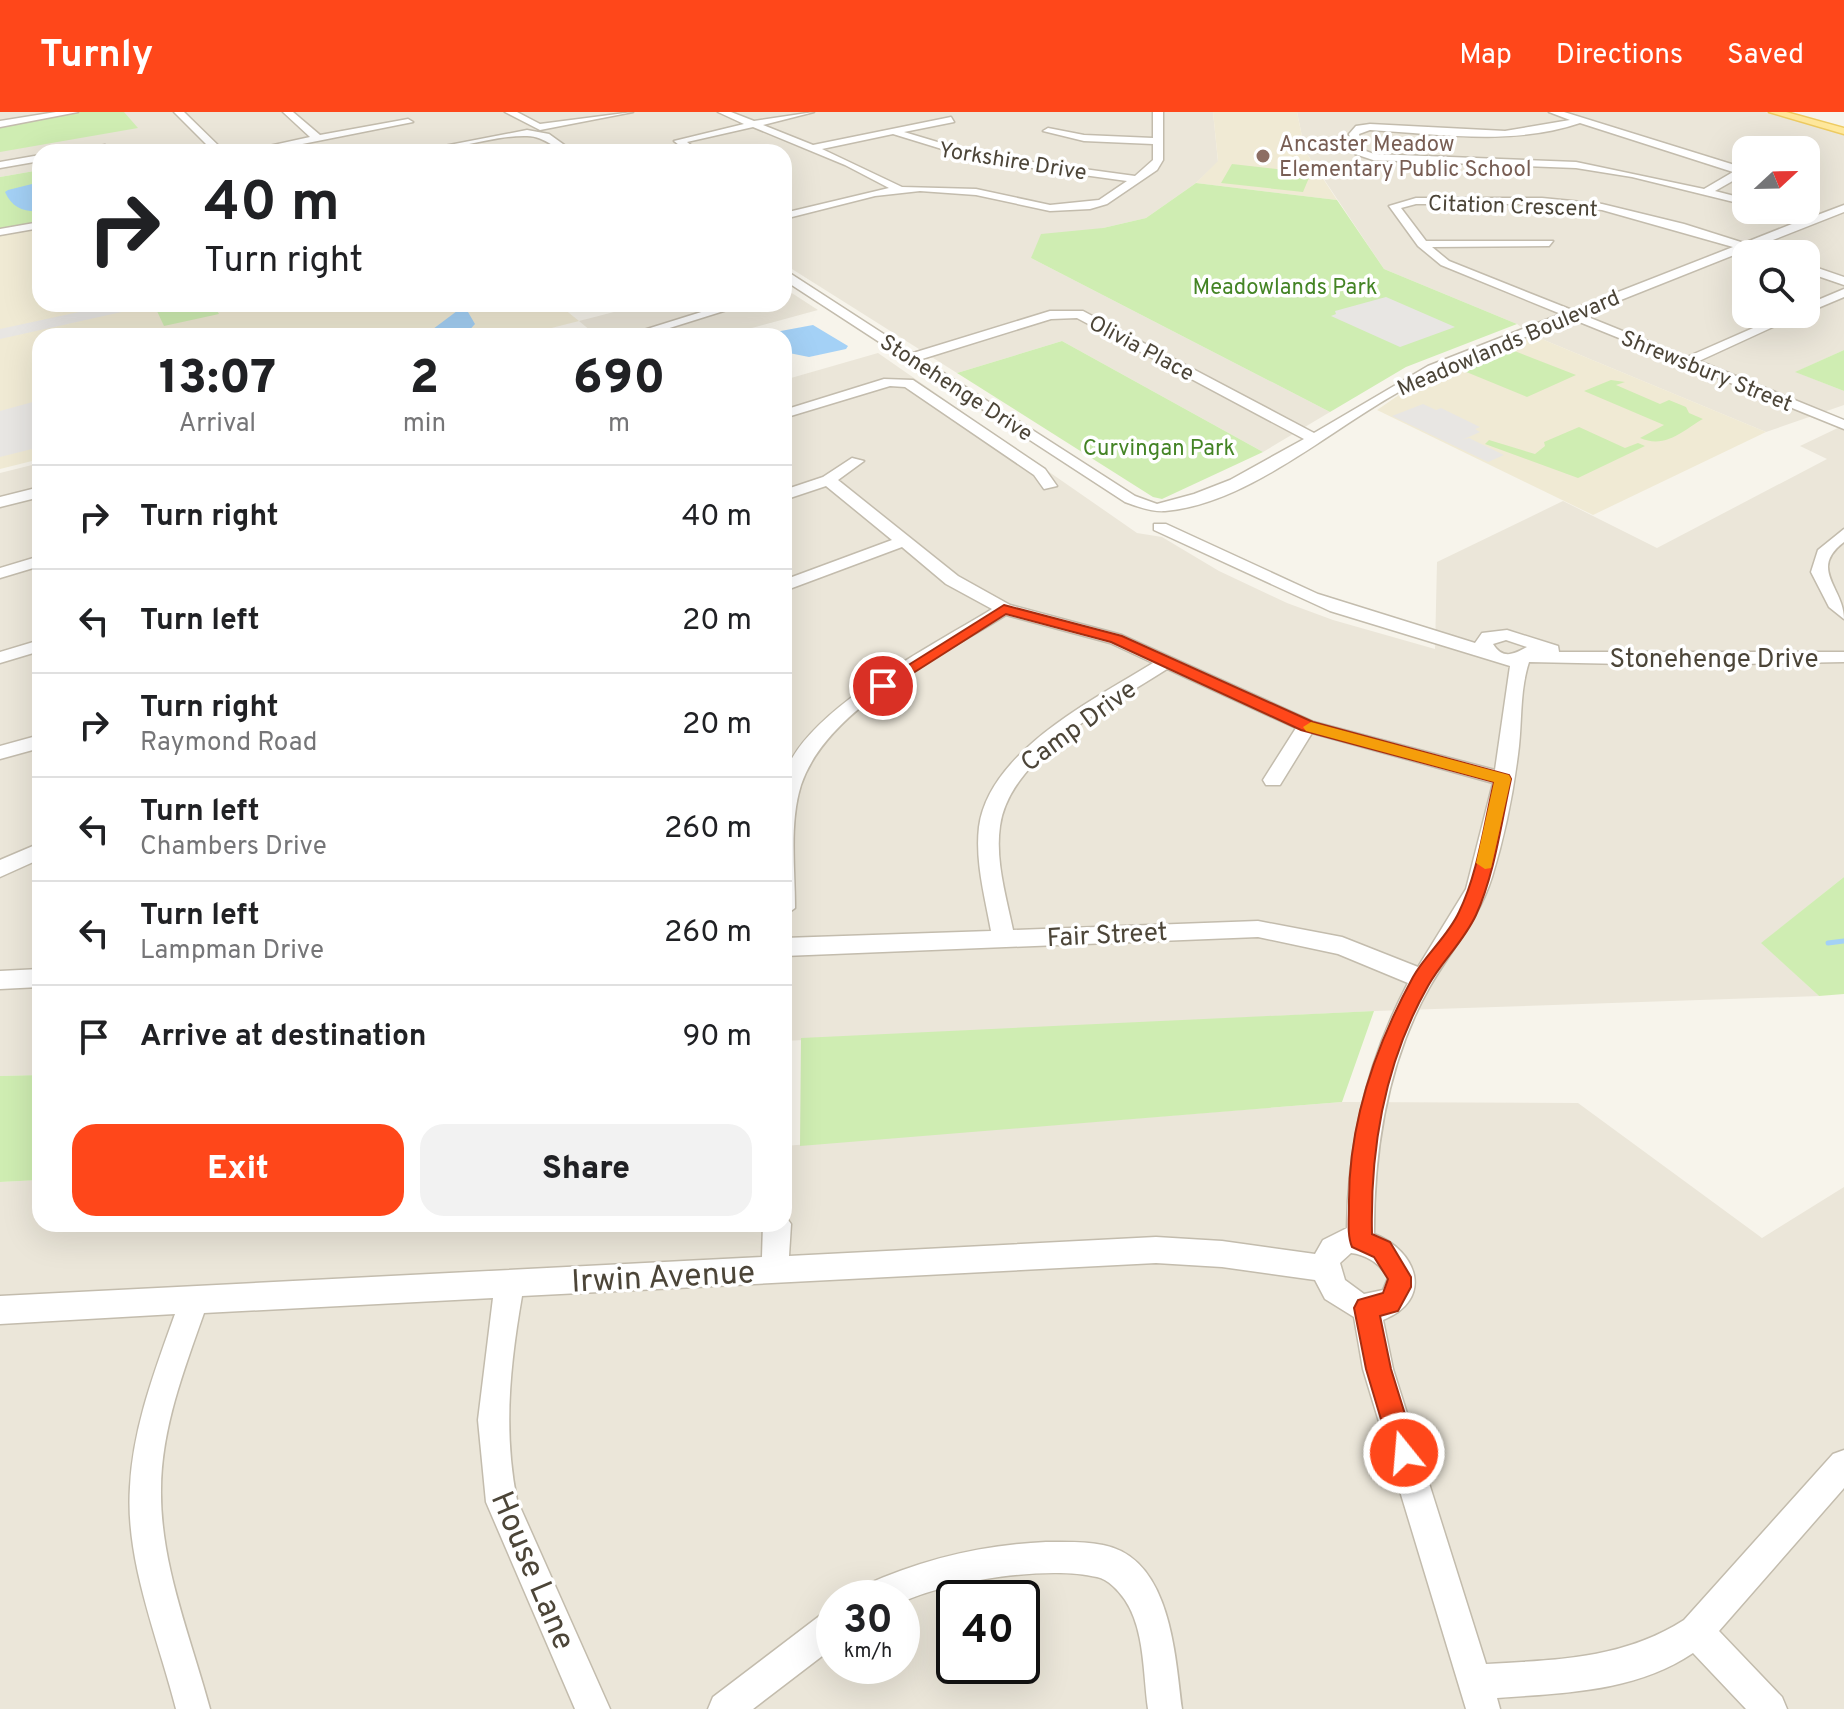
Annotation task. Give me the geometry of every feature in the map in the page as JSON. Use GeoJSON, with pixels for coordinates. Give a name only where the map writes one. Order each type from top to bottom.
{"type":"FeatureCollection","features":[{"type":"Feature","properties":{"kind":"main road"},"geometry":{"type":"LineString","coordinates":[[1774,112],[1844,128]]}},
{"type":"Feature","properties":{"kind":"main road"},"geometry":{"type":"LineString","coordinates":[[1787,112],[1844,128]]}},
{"type":"Feature","properties":{"kind":"street"},"geometry":{"type":"LineString","coordinates":[[0,124],[73,112]]}},
{"type":"Feature","properties":{"kind":"street"},"geometry":{"type":"LineString","coordinates":[[179,112],[212,144]]}},
{"type":"Feature","properties":{"kind":"street"},"geometry":{"type":"LineString","coordinates":[[288,112],[318,139]]}},
{"type":"Feature","properties":{"kind":"street"},"geometry":{"type":"LineString","coordinates":[[395,112],[436,144]]}},
{"type":"Feature","properties":{"kind":"street"},"geometry":{"type":"LineString","coordinates":[[510,112],[556,144]]}},
{"type":"Feature","properties":{"kind":"street"},"geometry":{"type":"LineString","coordinates":[[462,144],[628,112]]}},
{"type":"Feature","properties":{"kind":"street"},"geometry":{"type":"LineString","coordinates":[[723,112],[849,163],[898,189]]}},
{"type":"Feature","properties":{"kind":"street"},"geometry":{"type":"LineString","coordinates":[[683,144],[679,141],[809,112]]}},
{"type":"Feature","properties":{"kind":"street"},"geometry":{"type":"LineString","coordinates":[[792,214],[898,189],[948,189],[1072,209],[1098,205],[1138,179],[1158,160],[1158,112]]}},
{"type":"Feature","properties":{"kind":"street"},"geometry":{"type":"LineString","coordinates":[[1554,112],[1737,169],[1739,173],[1735,176],[1706,192]]}},
{"type":"Feature","properties":{"kind":"street"},"geometry":{"type":"LineString","coordinates":[[810,148],[951,120]]}},
{"type":"Feature","properties":{"kind":"street"},"geometry":{"type":"LineString","coordinates":[[1580,120],[1530,131],[1370,127],[1359,128],[1354,134],[1358,152],[1373,157],[1576,165],[1732,198]]}},
{"type":"Feature","properties":{"kind":"street"},"geometry":{"type":"LineString","coordinates":[[290,144],[408,122]]}},
{"type":"Feature","properties":{"kind":"street","name":"Yorkshire Drive"},"geometry":{"type":"LineString","coordinates":[[891,130],[925,146],[962,156],[1138,179]]}},
{"type":"Feature","properties":{"kind":"street"},"geometry":{"type":"LineString","coordinates":[[1048,131],[1084,138],[1158,141]]}},
{"type":"Feature","properties":{"kind":"street"},"geometry":{"type":"LineString","coordinates":[[0,165],[32,159]]}},
{"type":"Feature","properties":{"kind":"street","name":"Citation Crescent"},"geometry":{"type":"LineString","coordinates":[[1570,315],[1445,263],[1422,244],[1394,206],[1399,202],[1575,203],[1633,214],[1732,243]]}},
{"type":"Feature","properties":{"kind":"street"},"geometry":{"type":"LineString","coordinates":[[792,203],[807,210]]}},
{"type":"Feature","properties":{"kind":"street","name":"Meadowlands Boulevard"},"geometry":{"type":"LineString","coordinates":[[1820,217],[1844,208]]}},
{"type":"Feature","properties":{"kind":"street","name":"Meadowlands Boulevard"},"geometry":{"type":"LineString","coordinates":[[1762,240],[1802,224]]}},
{"type":"Feature","properties":{"kind":"street"},"geometry":{"type":"LineString","coordinates":[[0,232],[32,226]]}},
{"type":"Feature","properties":{"kind":"street"},"geometry":{"type":"LineString","coordinates":[[1422,244],[1549,243]]}},
{"type":"Feature","properties":{"kind":"street","name":"Meadowlands Boulevard"},"geometry":{"type":"LineString","coordinates":[[1160,511],[1317,440],[1415,377],[1732,252]]}},
{"type":"Feature","properties":{"kind":"street"},"geometry":{"type":"LineString","coordinates":[[1820,273],[1844,281]]}},
{"type":"Feature","properties":{"kind":"street","name":"Stonehenge Drive"},"geometry":{"type":"LineString","coordinates":[[792,280],[911,358],[1160,511],[1190,537],[1290,589],[1436,636],[1491,649],[1507,635],[1524,653],[1584,657],[1675,660],[1844,657]]}},
{"type":"Feature","properties":{"kind":"street"},"geometry":{"type":"LineString","coordinates":[[792,290],[803,287]]}},
{"type":"Feature","properties":{"kind":"street"},"geometry":{"type":"LineString","coordinates":[[1820,303],[1844,293]]}},
{"type":"Feature","properties":{"kind":"street"},"geometry":{"type":"LineString","coordinates":[[658,328],[713,312]]}},
{"type":"Feature","properties":{"kind":"street","name":"Olivia Place"},"geometry":{"type":"LineString","coordinates":[[911,358],[1050,315],[1079,314],[1317,440]]}},
{"type":"Feature","properties":{"kind":"street","name":"Shrewsbury Street"},"geometry":{"type":"LineString","coordinates":[[1570,315],[1844,425]]}},
{"type":"Feature","properties":{"kind":"street"},"geometry":{"type":"LineString","coordinates":[[1686,362],[1763,328]]}},
{"type":"Feature","properties":{"kind":"street"},"geometry":{"type":"LineString","coordinates":[[792,412],[889,382],[908,383],[1040,472],[1049,486]]}},
{"type":"Feature","properties":{"kind":"street"},"geometry":{"type":"LineString","coordinates":[[792,492],[828,480],[857,461]]}},
{"type":"Feature","properties":{"kind":"street"},"geometry":{"type":"LineString","coordinates":[[828,480],[962,587],[1004,609],[1116,639],[1307,726],[1503,779]]}},
{"type":"Feature","properties":{"kind":"street"},"geometry":{"type":"LineString","coordinates":[[0,502],[32,494]]}},
{"type":"Feature","properties":{"kind":"street"},"geometry":{"type":"LineString","coordinates":[[1844,534],[1825,548],[1818,568],[1827,594],[1844,614]]}},
{"type":"Feature","properties":{"kind":"street"},"geometry":{"type":"LineString","coordinates":[[792,583],[904,541]]}},
{"type":"Feature","properties":{"kind":"street"},"geometry":{"type":"LineString","coordinates":[[0,573],[32,563]]}},
{"type":"Feature","properties":{"kind":"street"},"geometry":{"type":"LineString","coordinates":[[792,787],[799,766],[815,739],[858,701],[1004,609]]}},
{"type":"Feature","properties":{"kind":"street"},"geometry":{"type":"LineString","coordinates":[[0,658],[32,648]]}},
{"type":"Feature","properties":{"kind":"street"},"geometry":{"type":"LineString","coordinates":[[1491,649],[1511,687]]}},
{"type":"Feature","properties":{"kind":"street"},"geometry":{"type":"LineString","coordinates":[[1360,1240],[1364,1154],[1378,1080],[1397,1026],[1422,979],[1466,918],[1475,896],[1509,746],[1511,687],[1524,653]]}},
{"type":"Feature","properties":{"kind":"street","name":"Camp Drive"},"geometry":{"type":"LineString","coordinates":[[1003,938],[989,835],[994,807],[1006,782],[1036,750],[1166,662]]}},
{"type":"Feature","properties":{"kind":"street"},"geometry":{"type":"LineString","coordinates":[[1273,780],[1307,726]]}},
{"type":"Feature","properties":{"kind":"street"},"geometry":{"type":"LineString","coordinates":[[0,753],[32,743]]}},
{"type":"Feature","properties":{"kind":"street"},"geometry":{"type":"LineString","coordinates":[[0,869],[32,854]]}},
{"type":"Feature","properties":{"kind":"street","name":"Fair Street"},"geometry":{"type":"LineString","coordinates":[[792,947],[1258,929],[1342,946],[1422,979]]}},
{"type":"Feature","properties":{"kind":"street"},"geometry":{"type":"LineString","coordinates":[[0,980],[32,978]]}},
{"type":"Feature","properties":{"kind":"street"},"geometry":{"type":"LineString","coordinates":[[775,1270],[777,1232]]}},
{"type":"Feature","properties":{"kind":"street"},"geometry":{"type":"LineString","coordinates":[[1349,1240],[1360,1240],[1382,1249],[1400,1277],[1400,1287],[1390,1303],[1366,1308],[1345,1299],[1335,1290],[1325,1268],[1331,1249],[1349,1240]]}},
{"type":"Feature","properties":{"kind":"street","name":"Irwin Avenue"},"geometry":{"type":"LineString","coordinates":[[0,1310],[1156,1250],[1222,1254],[1325,1268]]}},
{"type":"Feature","properties":{"kind":"street","name":"House Lane"},"geometry":{"type":"LineString","coordinates":[[510,1284],[492,1412],[494,1467],[502,1502],[593,1709]]}},
{"type":"Feature","properties":{"kind":"street"},"geometry":{"type":"LineString","coordinates":[[193,1709],[151,1543],[145,1493],[154,1421],[194,1301]]}},
{"type":"Feature","properties":{"kind":"street"},"geometry":{"type":"LineString","coordinates":[[1366,1308],[1378,1369],[1479,1696],[1612,1671],[1670,1650],[1696,1632],[1844,1465]]}},
{"type":"Feature","properties":{"kind":"street"},"geometry":{"type":"LineString","coordinates":[[919,1580],[972,1566],[1015,1561],[1104,1561],[1129,1577],[1147,1605],[1165,1709]]}},
{"type":"Feature","properties":{"kind":"street"},"geometry":{"type":"LineString","coordinates":[[1696,1632],[1770,1709]]}},
{"type":"Feature","properties":{"kind":"street"},"geometry":{"type":"LineString","coordinates":[[725,1709],[816,1640]]}},
{"type":"Feature","properties":{"kind":"shaded area"},"geometry":{"type":"Polygon","coordinates":[[[0,112],[1213,112],[1218,162],[1196,183],[1146,218],[1103,228],[1031,258],[1330,412],[1263,452],[1062,341],[957,373],[792,269],[792,144],[32,144],[32,171],[0,177],[0,112]]]}},
{"type":"Feature","properties":{"kind":"shaded area","name":"Ancaster Meadow Elementary Public School"},"geometry":{"type":"Polygon","coordinates":[[[1213,112],[1297,112],[1305,151],[1337,200],[1196,183],[1218,161],[1213,112]]]}},
{"type":"Feature","properties":{"kind":"shaded area"},"geometry":{"type":"Polygon","coordinates":[[[1297,112],[1765,112],[1844,133],[1844,350],[1796,372],[1844,391],[1844,405],[1766,432],[1532,335],[1517,324],[1384,269],[1305,151],[1297,112]]]}},
{"type":"Feature","properties":{"kind":"shaded area"},"geometry":{"type":"Polygon","coordinates":[[[32,229],[32,312],[568,312],[579,321],[551,328],[32,328],[32,461],[0,469],[0,235],[32,229]]]}},
{"type":"Feature","properties":{"kind":"shaded area"},"geometry":{"type":"Polygon","coordinates":[[[792,293],[818,310],[752,328],[587,328],[579,321],[614,312],[792,312],[792,293]]]}},
{"type":"Feature","properties":{"kind":"shaded area"},"geometry":{"type":"Polygon","coordinates":[[[1386,297],[1455,327],[1400,347],[1331,316],[1336,314],[1335,311],[1386,297]]]}},
{"type":"Feature","properties":{"kind":"shaded area"},"geometry":{"type":"Polygon","coordinates":[[[79,312],[122,312],[50,328],[32,328],[32,332],[0,339],[0,329],[79,312]]]}},
{"type":"Feature","properties":{"kind":"shaded area"},"geometry":{"type":"Polygon","coordinates":[[[1532,335],[1766,432],[1593,515],[1377,410],[1415,384],[1532,335]]]}},
{"type":"Feature","properties":{"kind":"shaded area"},"geometry":{"type":"Polygon","coordinates":[[[878,353],[1137,533],[1162,537],[1219,571],[1287,603],[1333,620],[1435,649],[1437,562],[1563,501],[1657,548],[1827,459],[1800,446],[1844,425],[1844,877],[1762,943],[1819,996],[1374,1011],[792,1041],[792,378],[878,353]]]}},
{"type":"Feature","properties":{"kind":"shaded area"},"geometry":{"type":"Polygon","coordinates":[[[32,402],[32,449],[0,457],[0,411],[32,402]]]}},
{"type":"Feature","properties":{"kind":"shaded area"},"geometry":{"type":"Polygon","coordinates":[[[1423,404],[1436,410],[1441,408],[1480,427],[1475,429],[1480,432],[1462,440],[1469,438],[1504,455],[1488,462],[1392,416],[1423,404]]]}},
{"type":"Feature","properties":{"kind":"shaded area"},"geometry":{"type":"Polygon","coordinates":[[[32,465],[32,1075],[0,1076],[0,473],[32,465]]]}},
{"type":"Feature","properties":{"kind":"shaded area"},"geometry":{"type":"Polygon","coordinates":[[[1342,1102],[1578,1103],[1762,1238],[1844,1187],[1844,1709],[0,1709],[0,1182],[32,1180],[32,1232],[792,1232],[792,1145],[1342,1102]]]}},
{"type":"Feature","properties":{"kind":"green space"},"geometry":{"type":"Polygon","coordinates":[[[81,112],[124,112],[138,128],[0,152],[0,125],[81,112]]]}},
{"type":"Feature","properties":{"kind":"green space"},"geometry":{"type":"Polygon","coordinates":[[[1232,164],[1311,173],[1303,192],[1221,183],[1232,164]]]}},
{"type":"Feature","properties":{"kind":"green space"},"geometry":{"type":"Polygon","coordinates":[[[32,171],[32,223],[0,229],[0,177],[32,171]]]}},
{"type":"Feature","properties":{"kind":"green space","name":"Meadowlands Park"},"geometry":{"type":"Polygon","coordinates":[[[1196,183],[1337,200],[1384,269],[1517,324],[1406,367],[1330,412],[1031,258],[1041,234],[1103,228],[1146,218],[1196,183]]]}},
{"type":"Feature","properties":{"kind":"green space"},"geometry":{"type":"Polygon","coordinates":[[[157,312],[219,314],[164,326],[157,312]]]}},
{"type":"Feature","properties":{"kind":"green space","name":"Curvingan Park"},"geometry":{"type":"Polygon","coordinates":[[[1062,341],[1263,452],[1162,499],[1153,497],[957,373],[1062,341]]]}},
{"type":"Feature","properties":{"kind":"green space"},"geometry":{"type":"Polygon","coordinates":[[[1512,350],[1576,375],[1527,397],[1459,369],[1512,350]]]}},
{"type":"Feature","properties":{"kind":"green space"},"geometry":{"type":"Polygon","coordinates":[[[1844,350],[1844,391],[1795,372],[1844,350]]]}},
{"type":"Feature","properties":{"kind":"green space"},"geometry":{"type":"Polygon","coordinates":[[[1611,380],[1625,382],[1616,385],[1660,404],[1669,400],[1686,407],[1689,413],[1703,419],[1668,439],[1650,441],[1640,438],[1664,425],[1584,391],[1611,380]]]}},
{"type":"Feature","properties":{"kind":"green space"},"geometry":{"type":"Polygon","coordinates":[[[1579,427],[1625,448],[1638,443],[1645,446],[1578,478],[1485,444],[1489,440],[1535,454],[1545,446],[1544,442],[1579,427]]]}},
{"type":"Feature","properties":{"kind":"green space"},"geometry":{"type":"Polygon","coordinates":[[[1844,877],[1844,994],[1819,996],[1761,943],[1844,877]]]}},
{"type":"Feature","properties":{"kind":"green space"},"geometry":{"type":"Polygon","coordinates":[[[1374,1011],[1342,1102],[800,1146],[801,1038],[1374,1011]]]}},
{"type":"Feature","properties":{"kind":"green space"},"geometry":{"type":"Polygon","coordinates":[[[32,1075],[32,1180],[0,1182],[0,1076],[32,1075]]]}},
{"type":"Feature","properties":{"kind":"water"},"geometry":{"type":"Polygon","coordinates":[[[32,184],[32,211],[11,202],[5,192],[32,184]]]}},
{"type":"Feature","properties":{"kind":"water"},"geometry":{"type":"Polygon","coordinates":[[[456,312],[468,312],[475,324],[471,328],[434,328],[456,312]]]}},
{"type":"Feature","properties":{"kind":"water"},"geometry":{"type":"Polygon","coordinates":[[[813,325],[848,346],[809,357],[792,354],[792,329],[813,325]]]}},
{"type":"Feature","properties":{"kind":"waterway"},"geometry":{"type":"LineString","coordinates":[[1828,943],[1844,941]]}},
{"type":"Feature","properties":{"kind":"slow traffic"},"geometry":{"type":"LineString","coordinates":[[1311,727],[1503,779],[1485,863]]}},
{"type":"Feature","properties":{"kind":"place","name":"Ancaster Meadow Elementary Public School"},"geometry":{"type":"Point","coordinates":[1263,156]}},
{"type":"Feature","properties":{"kind":"route"},"geometry":{"type":"LineString","coordinates":[[883,686],[1004,609],[1039,621],[1116,639],[1307,726],[1503,779],[1475,896],[1466,918],[1422,979],[1397,1026],[1378,1080],[1365,1141],[1360,1240],[1382,1249],[1390,1257],[1400,1277],[1400,1287],[1390,1303],[1366,1308],[1378,1369],[1404,1453]]}}]}
